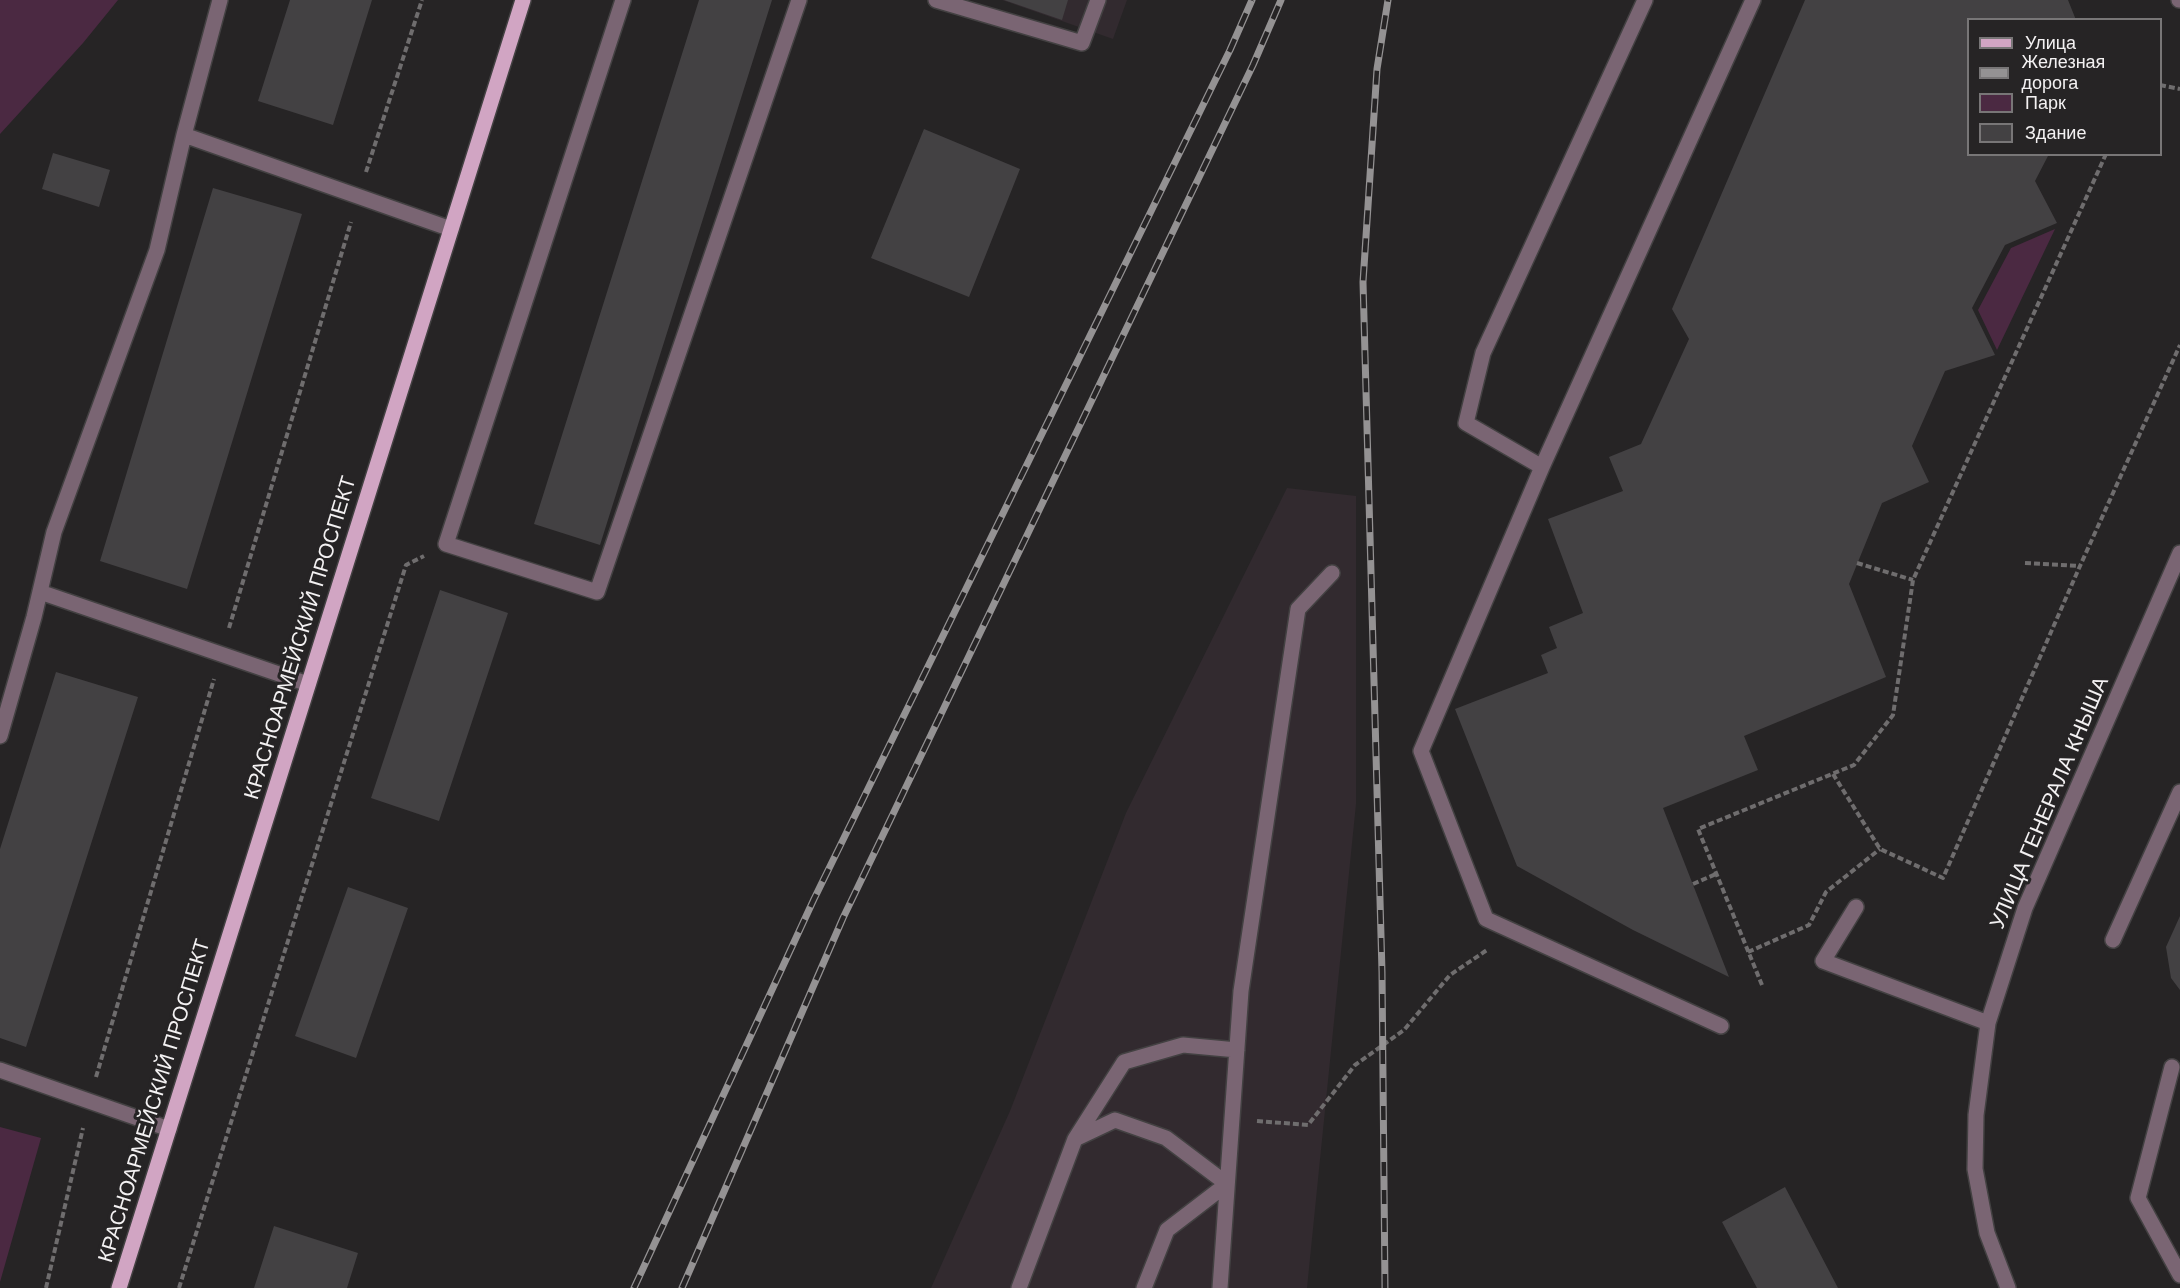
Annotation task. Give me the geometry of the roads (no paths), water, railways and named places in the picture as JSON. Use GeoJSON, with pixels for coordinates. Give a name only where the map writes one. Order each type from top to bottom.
{"type":"FeatureCollection","features":[{"type":"Feature","properties":{"kind":"main road","name":"КРАСНОАРМЕЙСКИЙ ПРОСПЕКТ"},"geometry":{"type":"LineString","coordinates":[[119,1288],[523,0]]}},
{"type":"Feature","properties":{"kind":"street"},"geometry":{"type":"LineString","coordinates":[[0,735],[40,592],[54,532],[157,250],[183,135],[220,0]]}},
{"type":"Feature","properties":{"kind":"street"},"geometry":{"type":"LineString","coordinates":[[623,0],[446,544],[597,592],[799,0]]}},
{"type":"Feature","properties":{"kind":"street"},"geometry":{"type":"LineString","coordinates":[[936,0],[1082,43],[1098,0]]}},
{"type":"Feature","properties":{"kind":"street"},"geometry":{"type":"LineString","coordinates":[[1542,467],[1466,423],[1483,353],[1645,0]]}},
{"type":"Feature","properties":{"kind":"street"},"geometry":{"type":"LineString","coordinates":[[1721,1026],[1486,920],[1421,751],[1542,467],[1753,0]]}},
{"type":"Feature","properties":{"kind":"street"},"geometry":{"type":"LineString","coordinates":[[183,135],[451,229]]}},
{"type":"Feature","properties":{"kind":"street","name":"УЛИЦА ГЕНЕРАЛА КНЫША"},"geometry":{"type":"LineString","coordinates":[[2008,1288],[1988,1233],[1975,1169],[1976,1115],[1988,1023],[2025,908],[2180,553]]}},
{"type":"Feature","properties":{"kind":"street"},"geometry":{"type":"LineString","coordinates":[[1220,1288],[1241,991],[1298,609],[1332,573]]}},
{"type":"Feature","properties":{"kind":"street"},"geometry":{"type":"LineString","coordinates":[[40,592],[308,684]]}},
{"type":"Feature","properties":{"kind":"street"},"geometry":{"type":"LineString","coordinates":[[2113,940],[2180,792]]}},
{"type":"Feature","properties":{"kind":"street"},"geometry":{"type":"LineString","coordinates":[[1856,907],[1823,961],[1988,1023]]}},
{"type":"Feature","properties":{"kind":"street"},"geometry":{"type":"LineString","coordinates":[[1019,1288],[1075,1139],[1124,1062],[1183,1045],[1237,1050]]}},
{"type":"Feature","properties":{"kind":"street"},"geometry":{"type":"LineString","coordinates":[[2180,1080],[2172,1067],[2138,1198],[2180,1275]]}},
{"type":"Feature","properties":{"kind":"street"},"geometry":{"type":"LineString","coordinates":[[0,1070],[169,1129]]}},
{"type":"Feature","properties":{"kind":"street"},"geometry":{"type":"LineString","coordinates":[[1075,1139],[1115,1120],[1166,1138],[1227,1184]]}},
{"type":"Feature","properties":{"kind":"street"},"geometry":{"type":"LineString","coordinates":[[1144,1288],[1167,1230],[1227,1184]]}},
{"type":"Feature","properties":{"kind":"railway"},"geometry":{"type":"LineString","coordinates":[[634,1288],[814,899],[1230,50],[1252,0]]}},
{"type":"Feature","properties":{"kind":"railway"},"geometry":{"type":"LineString","coordinates":[[682,1288],[843,918],[1253,65],[1281,0]]}},
{"type":"Feature","properties":{"kind":"railway"},"geometry":{"type":"LineString","coordinates":[[1385,1288],[1382,972],[1363,282],[1377,69],[1388,0]]}}]}
